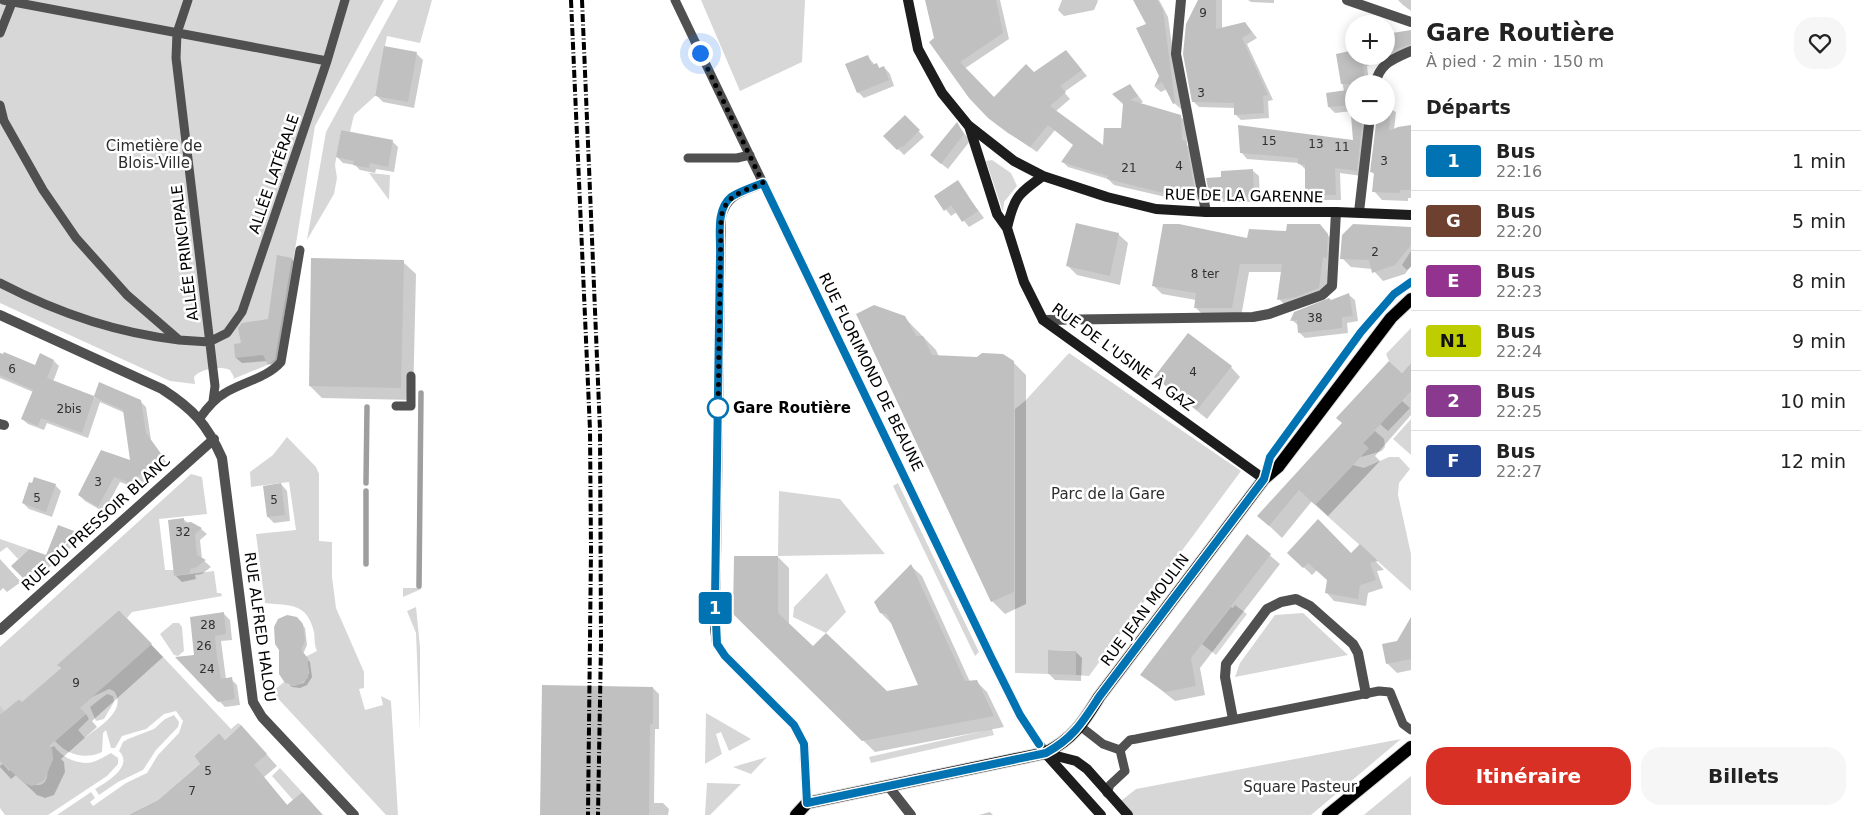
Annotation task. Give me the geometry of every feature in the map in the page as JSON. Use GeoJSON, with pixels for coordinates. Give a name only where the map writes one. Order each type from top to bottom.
{"type":"FeatureCollection","features":[{"type":"Feature","properties":{"kind":"main road","name":"RUE JEAN MOULIN"},"geometry":{"type":"LineString","coordinates":[[807,803],[1046,753],[1063,744],[1080,726],[1264,479],[1278,467],[1391,318],[1411,299]]}},
{"type":"Feature","properties":{"kind":"main road"},"geometry":{"type":"LineString","coordinates":[[1328,815],[1411,748]]}},
{"type":"Feature","properties":{"kind":"main road"},"geometry":{"type":"LineString","coordinates":[[796,815],[807,803]]}},
{"type":"Feature","properties":{"kind":"street","name":"RUE DE LA GARENNE"},"geometry":{"type":"LineString","coordinates":[[908,0],[918,49],[942,93],[968,124],[1014,161],[1043,176],[1107,197],[1156,209],[1206,212],[1359,212],[1411,215]]}},
{"type":"Feature","properties":{"kind":"street"},"geometry":{"type":"LineString","coordinates":[[1181,0],[1176,54],[1206,212]]}},
{"type":"Feature","properties":{"kind":"street"},"geometry":{"type":"LineString","coordinates":[[1347,0],[1411,22]]}},
{"type":"Feature","properties":{"kind":"street"},"geometry":{"type":"LineString","coordinates":[[1378,75],[1386,62],[1411,51]]}},
{"type":"Feature","properties":{"kind":"street","name":"RUE DE L'USINE À GAZ"},"geometry":{"type":"LineString","coordinates":[[968,124],[997,214],[1007,228],[1024,282],[1043,320],[1264,479]]}},
{"type":"Feature","properties":{"kind":"street"},"geometry":{"type":"LineString","coordinates":[[1359,212],[1369,125]]}},
{"type":"Feature","properties":{"kind":"street"},"geometry":{"type":"LineString","coordinates":[[1007,228],[1011,209],[1022,190],[1043,176]]}},
{"type":"Feature","properties":{"kind":"street"},"geometry":{"type":"LineString","coordinates":[[763,183],[732,197],[724,205],[721,217],[715,600],[717,644],[725,656],[794,725],[801,736],[807,803]]}},
{"type":"Feature","properties":{"kind":"street","name":"RUE FLORIMOND DE BEAUNE"},"geometry":{"type":"LineString","coordinates":[[763,183],[991,657],[1020,715],[1046,753]]}},
{"type":"Feature","properties":{"kind":"street"},"geometry":{"type":"LineString","coordinates":[[1043,320],[1234,319],[1269,314],[1322,296],[1332,286],[1336,212]]}},
{"type":"Feature","properties":{"kind":"street","name":"RUE ALFRED HALOU"},"geometry":{"type":"LineString","coordinates":[[0,315],[162,389],[183,403],[200,418],[214,439],[222,458],[253,702],[262,717],[354,815]]}},
{"type":"Feature","properties":{"kind":"street","name":"RUE DU PRESSOIR BLANC"},"geometry":{"type":"LineString","coordinates":[[0,630],[214,439]]}},
{"type":"Feature","properties":{"kind":"street"},"geometry":{"type":"LineString","coordinates":[[1233,719],[1225,677],[1226,664],[1267,609],[1280,602],[1296,599],[1310,606],[1353,644],[1358,653],[1366,694]]}},
{"type":"Feature","properties":{"kind":"street"},"geometry":{"type":"LineString","coordinates":[[1046,753],[1076,761],[1087,769],[1128,815]]}},
{"type":"Feature","properties":{"kind":"street"},"geometry":{"type":"LineString","coordinates":[[1046,753],[1101,815]]}},
{"type":"Feature","properties":{"kind":"street"},"geometry":{"type":"LineString","coordinates":[[889,787],[911,815]]}},
{"type":"Feature","properties":{"kind":"lane","name":"ALLÉE PRINCIPALE"},"geometry":{"type":"LineString","coordinates":[[188,0],[177,33],[176,58],[215,386],[213,401]]}},
{"type":"Feature","properties":{"kind":"lane","name":"ALLÉE LATÉRALE"},"geometry":{"type":"LineString","coordinates":[[209,342],[227,333],[242,312],[327,61],[345,0]]}},
{"type":"Feature","properties":{"kind":"lane","name":"RUE FLORIMOND DE BEAUNE"},"geometry":{"type":"LineString","coordinates":[[675,0],[763,183]]}},
{"type":"Feature","properties":{"kind":"lane"},"geometry":{"type":"LineString","coordinates":[[0,33],[9,1],[327,61]]}},
{"type":"Feature","properties":{"kind":"lane"},"geometry":{"type":"LineString","coordinates":[[0,105],[4,121],[44,190],[76,238],[127,294],[179,340]]}},
{"type":"Feature","properties":{"kind":"lane"},"geometry":{"type":"LineString","coordinates":[[688,158],[737,158],[750,155]]}},
{"type":"Feature","properties":{"kind":"lane"},"geometry":{"type":"LineString","coordinates":[[200,418],[213,401],[226,392],[274,370],[281,362],[300,250]]}},
{"type":"Feature","properties":{"kind":"lane","name":"RUE JEAN MOULIN"},"geometry":{"type":"LineString","coordinates":[[1264,479],[1270,457],[1361,332],[1394,294],[1411,282]]}},
{"type":"Feature","properties":{"kind":"lane"},"geometry":{"type":"LineString","coordinates":[[0,283],[32,300],[97,324],[140,336],[209,342]]}},
{"type":"Feature","properties":{"kind":"lane"},"geometry":{"type":"LineString","coordinates":[[396,406],[411,406],[411,376]]}},
{"type":"Feature","properties":{"kind":"lane"},"geometry":{"type":"LineString","coordinates":[[1120,750],[1130,740],[1366,694],[1390,692],[1403,724],[1411,730]]}},
{"type":"Feature","properties":{"kind":"lane"},"geometry":{"type":"LineString","coordinates":[[1080,726],[1103,744],[1120,750]]}},
{"type":"Feature","properties":{"kind":"lane"},"geometry":{"type":"LineString","coordinates":[[1108,793],[1110,786],[1125,771],[1120,750]]}},
{"type":"Feature","properties":{"kind":"green space","name":"Cimetière de Blois-Ville"},"geometry":{"type":"Polygon","coordinates":[[[0,0],[384,0],[315,126],[277,361],[233,379],[234,377],[230,370],[216,368],[197,374],[194,377],[195,384],[170,381],[0,303],[0,0]]]}},
{"type":"Feature","properties":{"kind":"green space"},"geometry":{"type":"Polygon","coordinates":[[[398,0],[432,0],[420,43],[387,36],[375,96],[354,115],[350,132],[341,130],[335,165],[337,178],[334,194],[307,240],[326,132],[398,0]]]}},
{"type":"Feature","properties":{"kind":"green space"},"geometry":{"type":"Polygon","coordinates":[[[701,0],[805,0],[802,62],[740,91],[701,0]]]}},
{"type":"Feature","properties":{"kind":"green space"},"geometry":{"type":"Polygon","coordinates":[[[992,160],[1011,173],[1017,186],[1004,202],[1003,212],[986,161],[992,160]]]}},
{"type":"Feature","properties":{"kind":"green space"},"geometry":{"type":"Polygon","coordinates":[[[369,173],[390,175],[389,200],[369,173]]]}},
{"type":"Feature","properties":{"kind":"green space"},"geometry":{"type":"Polygon","coordinates":[[[1411,251],[1411,267],[1407,270],[1402,265],[1411,251]]]}},
{"type":"Feature","properties":{"kind":"green space"},"geometry":{"type":"Polygon","coordinates":[[[1411,328],[1411,363],[1402,373],[1389,361],[1386,354],[1411,328]]]}},
{"type":"Feature","properties":{"kind":"green space","name":"Parc de la Gare"},"geometry":{"type":"Polygon","coordinates":[[[1069,353],[1241,471],[1089,676],[1076,675],[1076,651],[1049,650],[1048,674],[1015,673],[1015,409],[1025,401],[1069,353]]]}},
{"type":"Feature","properties":{"kind":"green space"},"geometry":{"type":"Polygon","coordinates":[[[419,393],[423,393],[421,589],[403,597],[403,588],[418,588],[419,393]]]}},
{"type":"Feature","properties":{"kind":"green space"},"geometry":{"type":"Polygon","coordinates":[[[1402,401],[1410,408],[1388,431],[1380,424],[1402,401]]]}},
{"type":"Feature","properties":{"kind":"green space"},"geometry":{"type":"Polygon","coordinates":[[[1411,419],[1411,455],[1393,439],[1411,419]]]}},
{"type":"Feature","properties":{"kind":"green space"},"geometry":{"type":"Polygon","coordinates":[[[1375,431],[1384,439],[1385,447],[1382,451],[1361,457],[1363,443],[1375,431]]]}},
{"type":"Feature","properties":{"kind":"green space"},"geometry":{"type":"Polygon","coordinates":[[[287,437],[316,467],[319,474],[319,541],[332,542],[332,577],[336,608],[364,672],[364,688],[359,689],[365,710],[383,705],[381,696],[391,701],[398,815],[386,815],[272,692],[284,682],[293,686],[304,683],[309,673],[307,656],[317,651],[311,622],[302,610],[296,607],[265,603],[256,534],[296,530],[289,482],[251,487],[250,472],[273,455],[287,437]]]}},
{"type":"Feature","properties":{"kind":"green space"},"geometry":{"type":"Polygon","coordinates":[[[1389,457],[1399,457],[1410,469],[1399,483],[1398,495],[1411,554],[1411,591],[1315,505],[1353,465],[1364,468],[1389,457]]]}},
{"type":"Feature","properties":{"kind":"green space"},"geometry":{"type":"Polygon","coordinates":[[[191,474],[202,477],[207,514],[159,519],[165,570],[174,570],[175,576],[214,571],[217,593],[221,593],[222,596],[132,612],[127,618],[119,610],[58,665],[61,668],[22,703],[19,699],[5,712],[0,706],[0,647],[191,474]]]}},
{"type":"Feature","properties":{"kind":"green space"},"geometry":{"type":"Polygon","coordinates":[[[898,483],[979,652],[975,656],[893,486],[898,483]]]}},
{"type":"Feature","properties":{"kind":"green space"},"geometry":{"type":"Polygon","coordinates":[[[779,491],[840,499],[885,554],[778,556],[779,491]]]}},
{"type":"Feature","properties":{"kind":"green space"},"geometry":{"type":"Polygon","coordinates":[[[0,539],[29,549],[18,559],[7,547],[0,552],[0,539]]]}},
{"type":"Feature","properties":{"kind":"green space"},"geometry":{"type":"Polygon","coordinates":[[[827,573],[846,612],[826,633],[793,617],[794,607],[827,573]]]}},
{"type":"Feature","properties":{"kind":"green space"},"geometry":{"type":"Polygon","coordinates":[[[1235,605],[1247,614],[1216,655],[1202,644],[1231,607],[1233,608],[1235,605]]]}},
{"type":"Feature","properties":{"kind":"green space"},"geometry":{"type":"Polygon","coordinates":[[[416,607],[420,647],[420,731],[416,633],[407,611],[416,607]]]}},
{"type":"Feature","properties":{"kind":"green space"},"geometry":{"type":"Polygon","coordinates":[[[1303,613],[1348,655],[1235,677],[1240,663],[1275,615],[1303,613]]]}},
{"type":"Feature","properties":{"kind":"green space"},"geometry":{"type":"Polygon","coordinates":[[[173,623],[179,623],[182,627],[184,651],[178,656],[174,655],[160,634],[173,623]]]}},
{"type":"Feature","properties":{"kind":"green space"},"geometry":{"type":"Polygon","coordinates":[[[149,642],[231,729],[238,723],[241,725],[225,740],[219,733],[194,756],[200,764],[158,800],[128,815],[57,815],[91,792],[95,798],[90,802],[93,806],[126,783],[147,773],[158,755],[179,733],[183,721],[176,711],[164,714],[146,729],[122,736],[115,748],[111,748],[106,730],[103,733],[102,752],[89,756],[71,753],[55,741],[86,714],[89,719],[78,730],[85,738],[110,718],[117,705],[114,691],[109,689],[90,698],[149,642]]]}},
{"type":"Feature","properties":{"kind":"green space"},"geometry":{"type":"Polygon","coordinates":[[[107,694],[113,696],[114,702],[104,719],[96,721],[90,707],[107,694]]]}},
{"type":"Feature","properties":{"kind":"green space"},"geometry":{"type":"Polygon","coordinates":[[[706,713],[751,739],[729,751],[721,732],[716,734],[722,754],[705,764],[706,713]]]}},
{"type":"Feature","properties":{"kind":"green space"},"geometry":{"type":"Polygon","coordinates":[[[174,715],[179,722],[178,727],[156,750],[143,770],[118,782],[99,795],[95,789],[112,778],[121,768],[123,757],[119,751],[123,742],[154,729],[165,719],[174,715]]]}},
{"type":"Feature","properties":{"kind":"green space"},"geometry":{"type":"Polygon","coordinates":[[[992,729],[994,735],[871,763],[869,757],[992,729]]]}},
{"type":"Feature","properties":{"kind":"green space","name":"Square Pasteur"},"geometry":{"type":"Polygon","coordinates":[[[1401,739],[1311,815],[1127,815],[1117,804],[1136,789],[1401,739]]]}},
{"type":"Feature","properties":{"kind":"green space"},"geometry":{"type":"Polygon","coordinates":[[[54,746],[61,754],[76,762],[93,762],[111,753],[118,758],[118,764],[107,776],[48,815],[5,815],[0,808],[0,766],[3,764],[9,771],[11,769],[28,783],[40,785],[45,782],[47,767],[50,766],[53,759],[50,748],[54,746]]]}},
{"type":"Feature","properties":{"kind":"green space"},"geometry":{"type":"Polygon","coordinates":[[[767,757],[751,774],[733,767],[767,757]]]}},
{"type":"Feature","properties":{"kind":"green space"},"geometry":{"type":"Polygon","coordinates":[[[280,768],[302,792],[293,800],[272,776],[280,768]]]}},
{"type":"Feature","properties":{"kind":"green space"},"geometry":{"type":"Polygon","coordinates":[[[1411,776],[1411,815],[1364,815],[1365,814],[1411,776]]]}},
{"type":"Feature","properties":{"kind":"green space"},"geometry":{"type":"Polygon","coordinates":[[[707,783],[741,784],[710,815],[705,815],[707,783]]]}},
{"type":"Feature","properties":{"kind":"building"},"geometry":{"type":"Polygon","coordinates":[[[925,0],[996,0],[1003,33],[960,62],[994,97],[1026,64],[1034,72],[1066,50],[1082,70],[1060,86],[1066,92],[1050,106],[1103,145],[1104,128],[1121,128],[1123,104],[1112,94],[1130,84],[1138,96],[1130,100],[1181,115],[1182,140],[1186,141],[1195,192],[1187,197],[1176,196],[1107,179],[1108,176],[1061,162],[1073,145],[1048,125],[1030,147],[1008,133],[988,118],[969,98],[929,42],[934,38],[925,0]]]}},
{"type":"Feature","properties":{"kind":"building"},"geometry":{"type":"Polygon","coordinates":[[[1133,0],[1157,0],[1163,10],[1175,103],[1173,104],[1162,82],[1154,87],[1159,76],[1136,28],[1146,24],[1133,0]]]}},
{"type":"Feature","properties":{"kind":"building"},"geometry":{"type":"Polygon","coordinates":[[[1198,0],[1216,0],[1216,29],[1245,22],[1252,32],[1242,38],[1268,95],[1263,96],[1264,113],[1234,115],[1234,103],[1192,102],[1183,54],[1186,24],[1198,0]]]}},
{"type":"Feature","properties":{"kind":"building"},"geometry":{"type":"Polygon","coordinates":[[[1411,30],[1411,44],[1395,50],[1395,33],[1411,30]]]}},
{"type":"Feature","properties":{"kind":"building"},"geometry":{"type":"Polygon","coordinates":[[[384,46],[417,52],[408,102],[375,96],[384,46]]]}},
{"type":"Feature","properties":{"kind":"building"},"geometry":{"type":"Polygon","coordinates":[[[1345,52],[1345,65],[1363,65],[1364,75],[1345,75],[1345,84],[1341,84],[1336,54],[1345,52]]]}},
{"type":"Feature","properties":{"kind":"building"},"geometry":{"type":"Polygon","coordinates":[[[868,55],[872,65],[877,63],[879,68],[884,66],[889,80],[857,93],[845,64],[868,55]]]}},
{"type":"Feature","properties":{"kind":"building"},"geometry":{"type":"Polygon","coordinates":[[[1345,90],[1345,106],[1328,107],[1326,93],[1345,90]]]}},
{"type":"Feature","properties":{"kind":"building"},"geometry":{"type":"Polygon","coordinates":[[[905,115],[920,130],[903,147],[897,150],[883,136],[905,115]]]}},
{"type":"Feature","properties":{"kind":"building"},"geometry":{"type":"Polygon","coordinates":[[[957,122],[964,134],[941,164],[930,155],[957,122]]]}},
{"type":"Feature","properties":{"kind":"building"},"geometry":{"type":"Polygon","coordinates":[[[1238,125],[1353,140],[1352,125],[1362,125],[1357,171],[1335,168],[1336,195],[1305,195],[1305,165],[1298,164],[1298,158],[1240,153],[1238,125]]]}},
{"type":"Feature","properties":{"kind":"building"},"geometry":{"type":"Polygon","coordinates":[[[1376,125],[1389,125],[1389,131],[1411,125],[1411,190],[1400,190],[1401,193],[1372,192],[1374,173],[1370,172],[1376,125]]]}},
{"type":"Feature","properties":{"kind":"building"},"geometry":{"type":"Polygon","coordinates":[[[341,130],[393,140],[388,167],[370,163],[369,168],[353,165],[354,161],[336,157],[341,130]]]}},
{"type":"Feature","properties":{"kind":"building"},"geometry":{"type":"Polygon","coordinates":[[[1253,169],[1254,197],[1213,197],[1209,193],[1206,178],[1221,177],[1221,171],[1253,169]]]}},
{"type":"Feature","properties":{"kind":"building"},"geometry":{"type":"Polygon","coordinates":[[[958,180],[978,211],[962,222],[951,205],[944,211],[934,196],[958,180]]]}},
{"type":"Feature","properties":{"kind":"building"},"geometry":{"type":"Polygon","coordinates":[[[1076,223],[1119,233],[1110,276],[1066,266],[1076,223]]]}},
{"type":"Feature","properties":{"kind":"building"},"geometry":{"type":"Polygon","coordinates":[[[1163,224],[1179,224],[1247,238],[1249,229],[1286,231],[1287,224],[1320,224],[1328,234],[1327,258],[1323,257],[1319,288],[1296,297],[1277,300],[1282,264],[1240,264],[1232,308],[1194,308],[1196,293],[1152,286],[1163,224]]]}},
{"type":"Feature","properties":{"kind":"building"},"geometry":{"type":"Polygon","coordinates":[[[1353,224],[1411,227],[1411,245],[1395,265],[1372,273],[1369,260],[1340,259],[1342,235],[1353,224]]]}},
{"type":"Feature","properties":{"kind":"building"},"geometry":{"type":"Polygon","coordinates":[[[277,255],[292,258],[275,359],[268,365],[263,355],[235,358],[234,344],[241,343],[238,328],[242,323],[268,319],[277,255]]]}},
{"type":"Feature","properties":{"kind":"building"},"geometry":{"type":"Polygon","coordinates":[[[311,258],[404,260],[401,388],[309,386],[311,258]]]}},
{"type":"Feature","properties":{"kind":"building"},"geometry":{"type":"Polygon","coordinates":[[[1349,293],[1353,316],[1342,317],[1342,328],[1298,333],[1297,320],[1290,321],[1294,312],[1329,298],[1331,300],[1349,293]]]}},
{"type":"Feature","properties":{"kind":"building"},"geometry":{"type":"Polygon","coordinates":[[[874,305],[905,316],[916,336],[923,336],[932,355],[977,357],[982,353],[1003,354],[1014,361],[1014,592],[991,602],[856,314],[874,305]]]}},
{"type":"Feature","properties":{"kind":"building"},"geometry":{"type":"Polygon","coordinates":[[[1188,333],[1232,366],[1197,410],[1154,377],[1188,333]]]}},
{"type":"Feature","properties":{"kind":"building"},"geometry":{"type":"Polygon","coordinates":[[[4,352],[35,365],[40,353],[54,360],[47,378],[94,396],[99,382],[141,400],[146,433],[162,455],[131,483],[114,477],[98,507],[78,495],[101,450],[130,460],[123,410],[94,397],[82,433],[41,418],[38,426],[21,419],[33,390],[0,375],[0,353],[3,354],[4,352]]]}},
{"type":"Feature","properties":{"kind":"building"},"geometry":{"type":"Polygon","coordinates":[[[1389,361],[1402,373],[1411,363],[1411,391],[1363,443],[1369,448],[1315,505],[1299,490],[1269,526],[1257,516],[1342,423],[1336,418],[1389,361]]]}},
{"type":"Feature","properties":{"kind":"building"},"geometry":{"type":"Polygon","coordinates":[[[34,477],[56,484],[46,512],[22,503],[29,482],[32,483],[34,477]]]}},
{"type":"Feature","properties":{"kind":"building"},"geometry":{"type":"Polygon","coordinates":[[[281,483],[285,515],[267,517],[263,486],[281,483]]]}},
{"type":"Feature","properties":{"kind":"building"},"geometry":{"type":"Polygon","coordinates":[[[184,518],[184,523],[191,522],[202,528],[195,534],[197,555],[206,560],[195,568],[190,569],[190,573],[174,576],[168,520],[184,518]]]}},
{"type":"Feature","properties":{"kind":"building"},"geometry":{"type":"Polygon","coordinates":[[[1318,519],[1351,553],[1360,544],[1378,561],[1370,563],[1376,580],[1360,585],[1358,599],[1325,593],[1327,580],[1308,563],[1303,568],[1287,553],[1318,519]]]}},
{"type":"Feature","properties":{"kind":"building"},"geometry":{"type":"Polygon","coordinates":[[[58,525],[77,532],[25,580],[11,566],[29,549],[46,555],[58,525]]]}},
{"type":"Feature","properties":{"kind":"building"},"geometry":{"type":"Polygon","coordinates":[[[1247,534],[1271,554],[1191,658],[1196,686],[1165,692],[1140,675],[1247,534]]]}},
{"type":"Feature","properties":{"kind":"building"},"geometry":{"type":"Polygon","coordinates":[[[734,556],[778,556],[778,613],[813,646],[826,633],[887,691],[918,685],[887,614],[880,613],[874,602],[911,564],[965,681],[977,680],[994,716],[862,741],[733,614],[734,556]]]}},
{"type":"Feature","properties":{"kind":"building"},"geometry":{"type":"Polygon","coordinates":[[[119,610],[152,644],[80,708],[86,714],[49,746],[52,749],[53,759],[44,781],[32,786],[24,783],[0,761],[0,715],[19,699],[22,702],[61,668],[57,665],[119,610]]]}},
{"type":"Feature","properties":{"kind":"building"},"geometry":{"type":"Polygon","coordinates":[[[224,612],[226,634],[215,636],[217,657],[221,679],[232,677],[235,699],[218,702],[175,657],[194,655],[190,617],[224,612]]]}},
{"type":"Feature","properties":{"kind":"building"},"geometry":{"type":"Polygon","coordinates":[[[287,615],[297,617],[303,624],[305,641],[301,650],[308,658],[308,678],[296,686],[285,683],[279,674],[279,650],[275,644],[274,627],[278,619],[287,615]]]}},
{"type":"Feature","properties":{"kind":"building"},"geometry":{"type":"Polygon","coordinates":[[[1411,617],[1411,659],[1386,664],[1382,644],[1397,641],[1411,617]]]}},
{"type":"Feature","properties":{"kind":"building"},"geometry":{"type":"Polygon","coordinates":[[[1048,650],[1076,651],[1076,675],[1048,674],[1048,650]]]}},
{"type":"Feature","properties":{"kind":"building"},"geometry":{"type":"Polygon","coordinates":[[[542,685],[653,687],[653,724],[650,724],[649,815],[540,815],[542,685]]]}},
{"type":"Feature","properties":{"kind":"building"},"geometry":{"type":"Polygon","coordinates":[[[241,725],[267,754],[254,765],[287,805],[302,792],[323,815],[128,815],[158,800],[200,764],[194,756],[219,733],[225,740],[241,725]]]}},
{"type":"Feature","properties":{"kind":"waterway"},"geometry":{"type":"LineString","coordinates":[[419,586],[421,393]]}},
{"type":"Feature","properties":{"kind":"waterway"},"geometry":{"type":"LineString","coordinates":[[366,483],[367,407]]}},
{"type":"Feature","properties":{"kind":"waterway"},"geometry":{"type":"LineString","coordinates":[[366,491],[366,564]]}},
{"type":"Feature","properties":{"kind":"railway"},"geometry":{"type":"LineString","coordinates":[[571,0],[590,430],[591,550],[588,815]]}},
{"type":"Feature","properties":{"kind":"railway"},"geometry":{"type":"LineString","coordinates":[[582,0],[600,430],[601,644],[598,815]]}},
{"type":"Feature","properties":{"kind":"bus line","name":"1"},"geometry":{"type":"LineString","coordinates":[[1039,744],[1020,715],[991,657],[763,183],[732,197],[724,205],[721,217],[720,256],[715,600],[717,644],[725,656],[794,725],[801,736],[804,744],[807,803],[1046,753],[1063,744],[1077,731],[1099,697],[1264,479],[1270,457],[1361,332],[1394,294],[1411,282]]}},
{"type":"Feature","properties":{"kind":"place","name":"Gare Routière"},"geometry":{"type":"Point","coordinates":[718,408]}},
{"type":"Feature","properties":{"kind":"route"},"geometry":{"type":"LineString","coordinates":[[700,53],[763,183],[732,197],[724,205],[721,217],[718,414],[718,408]]}}]}
